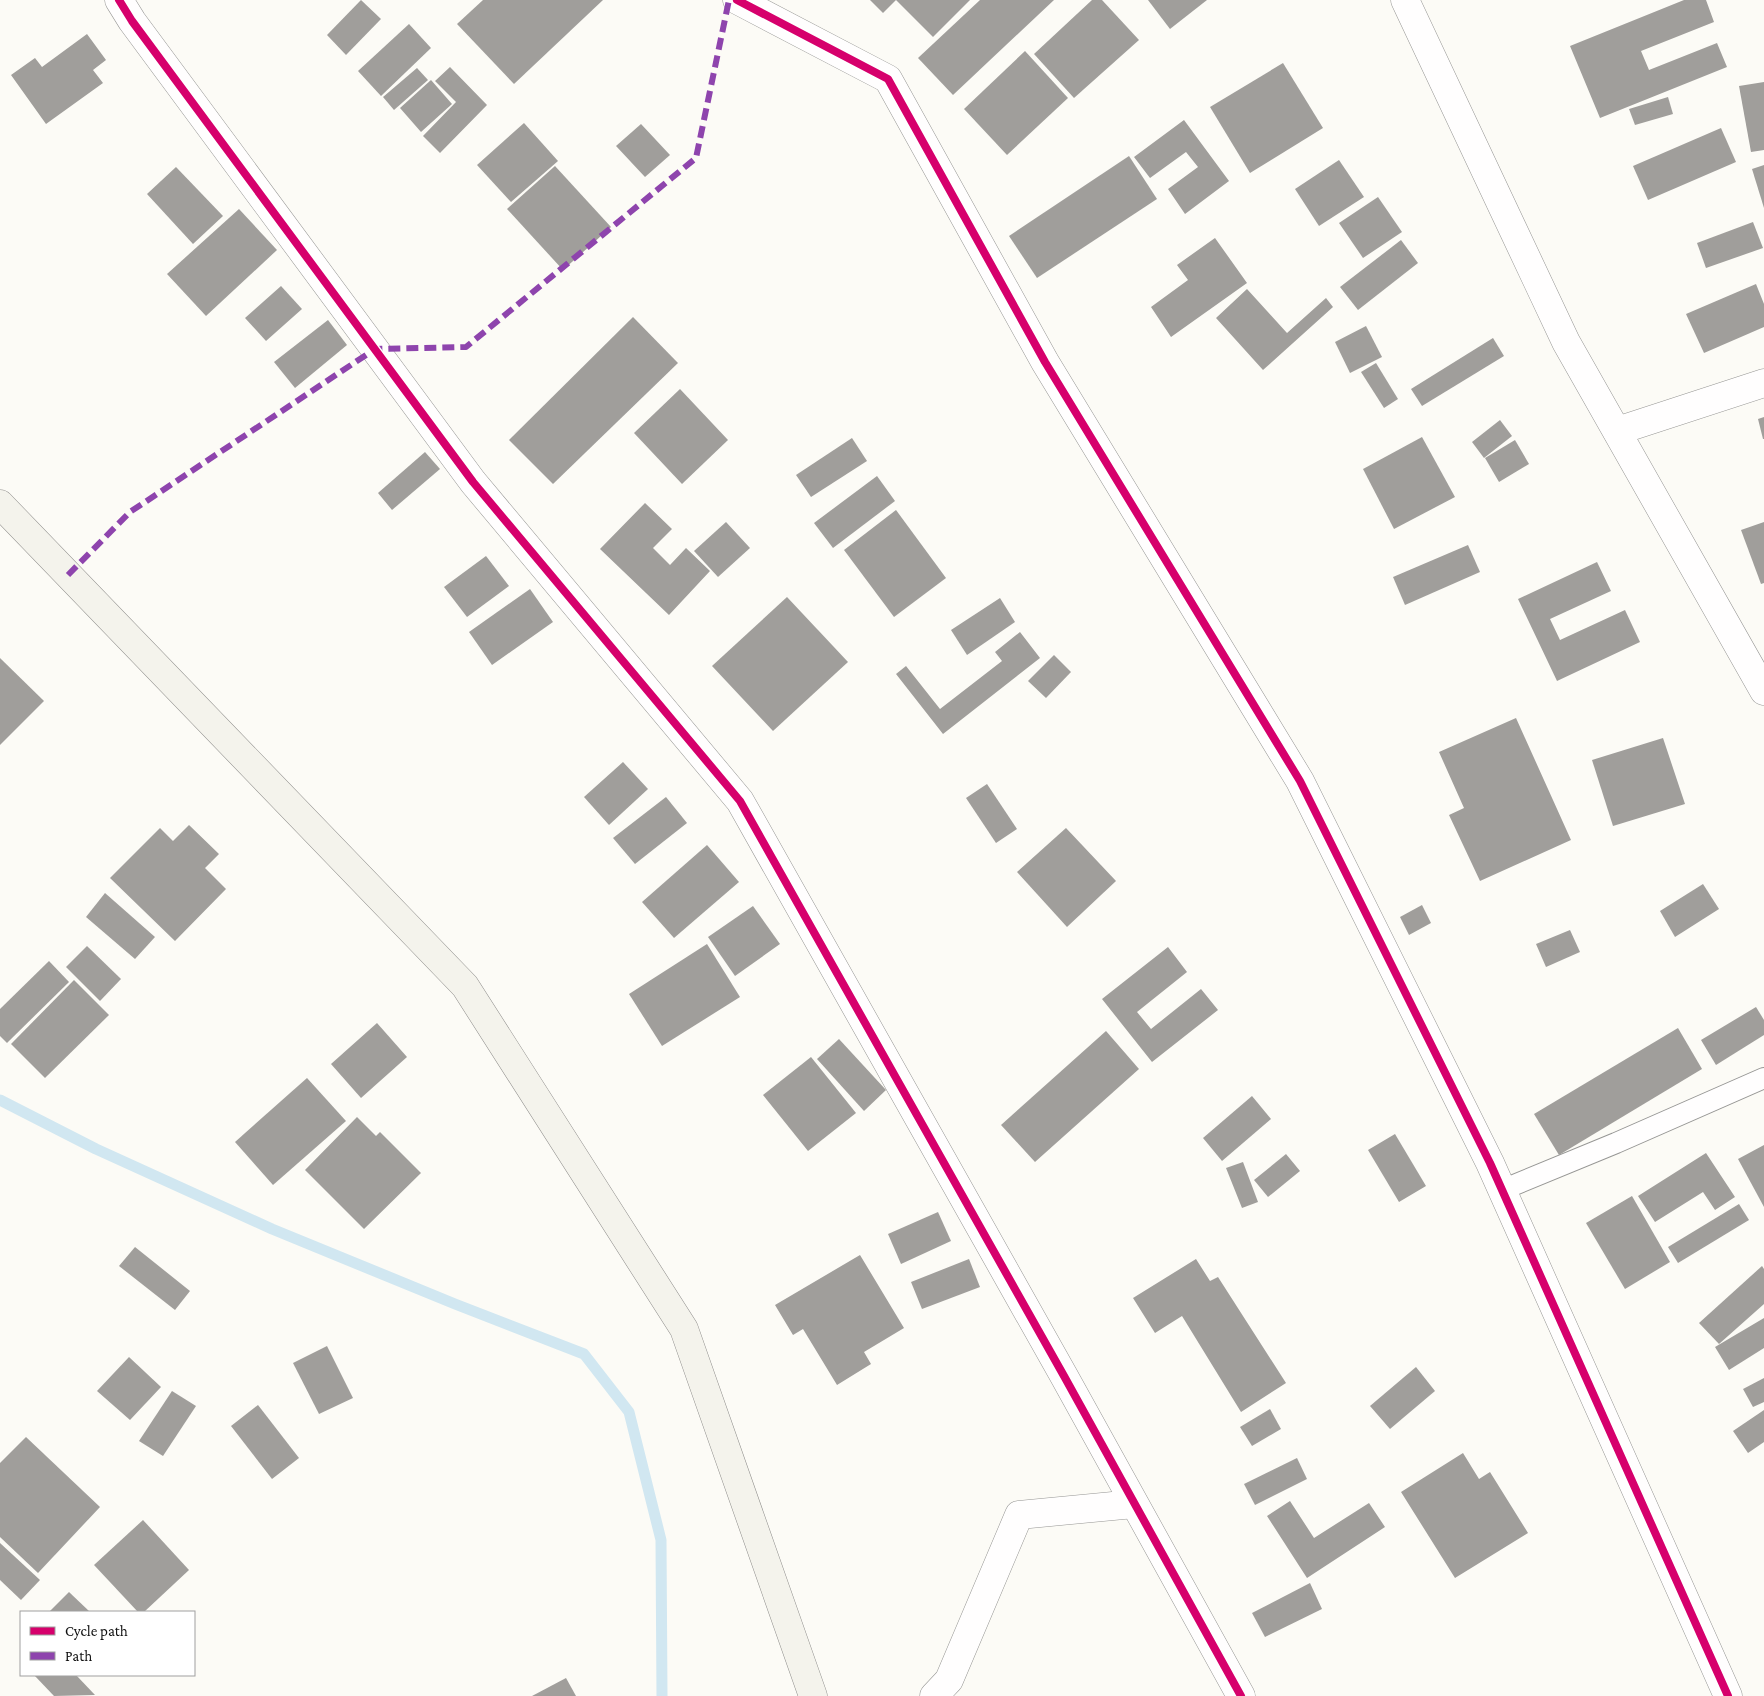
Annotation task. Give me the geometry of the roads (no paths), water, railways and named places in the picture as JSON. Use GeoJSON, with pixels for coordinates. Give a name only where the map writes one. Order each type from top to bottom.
{"type":"FeatureCollection","features":[{"type":"Feature","properties":{"kind":"main road"},"geometry":{"type":"LineString","coordinates":[[0,504],[465,986],[684,1329],[813,1696]]}},
{"type":"Feature","properties":{"kind":"street"},"geometry":{"type":"LineString","coordinates":[[119,0],[132,21],[473,482],[740,801],[1241,1696]]}},
{"type":"Feature","properties":{"kind":"street"},"geometry":{"type":"LineString","coordinates":[[737,0],[888,79],[1045,362],[1300,780],[1490,1162],[1728,1696]]}},
{"type":"Feature","properties":{"kind":"street"},"geometry":{"type":"LineString","coordinates":[[1404,0],[1566,342],[1764,691]]}},
{"type":"Feature","properties":{"kind":"street"},"geometry":{"type":"LineString","coordinates":[[1617,431],[1764,383]]}},
{"type":"Feature","properties":{"kind":"street"},"geometry":{"type":"LineString","coordinates":[[934,1696],[949,1680],[1019,1514],[1134,1504]]}},
{"type":"Feature","properties":{"kind":"lane"},"geometry":{"type":"LineString","coordinates":[[1502,1190],[1616,1143],[1764,1078]]}},
{"type":"Feature","properties":{"kind":"waterway"},"geometry":{"type":"LineString","coordinates":[[0,1100],[96,1149],[272,1229],[455,1304],[584,1354],[629,1412],[661,1540],[662,1696]]}}]}
